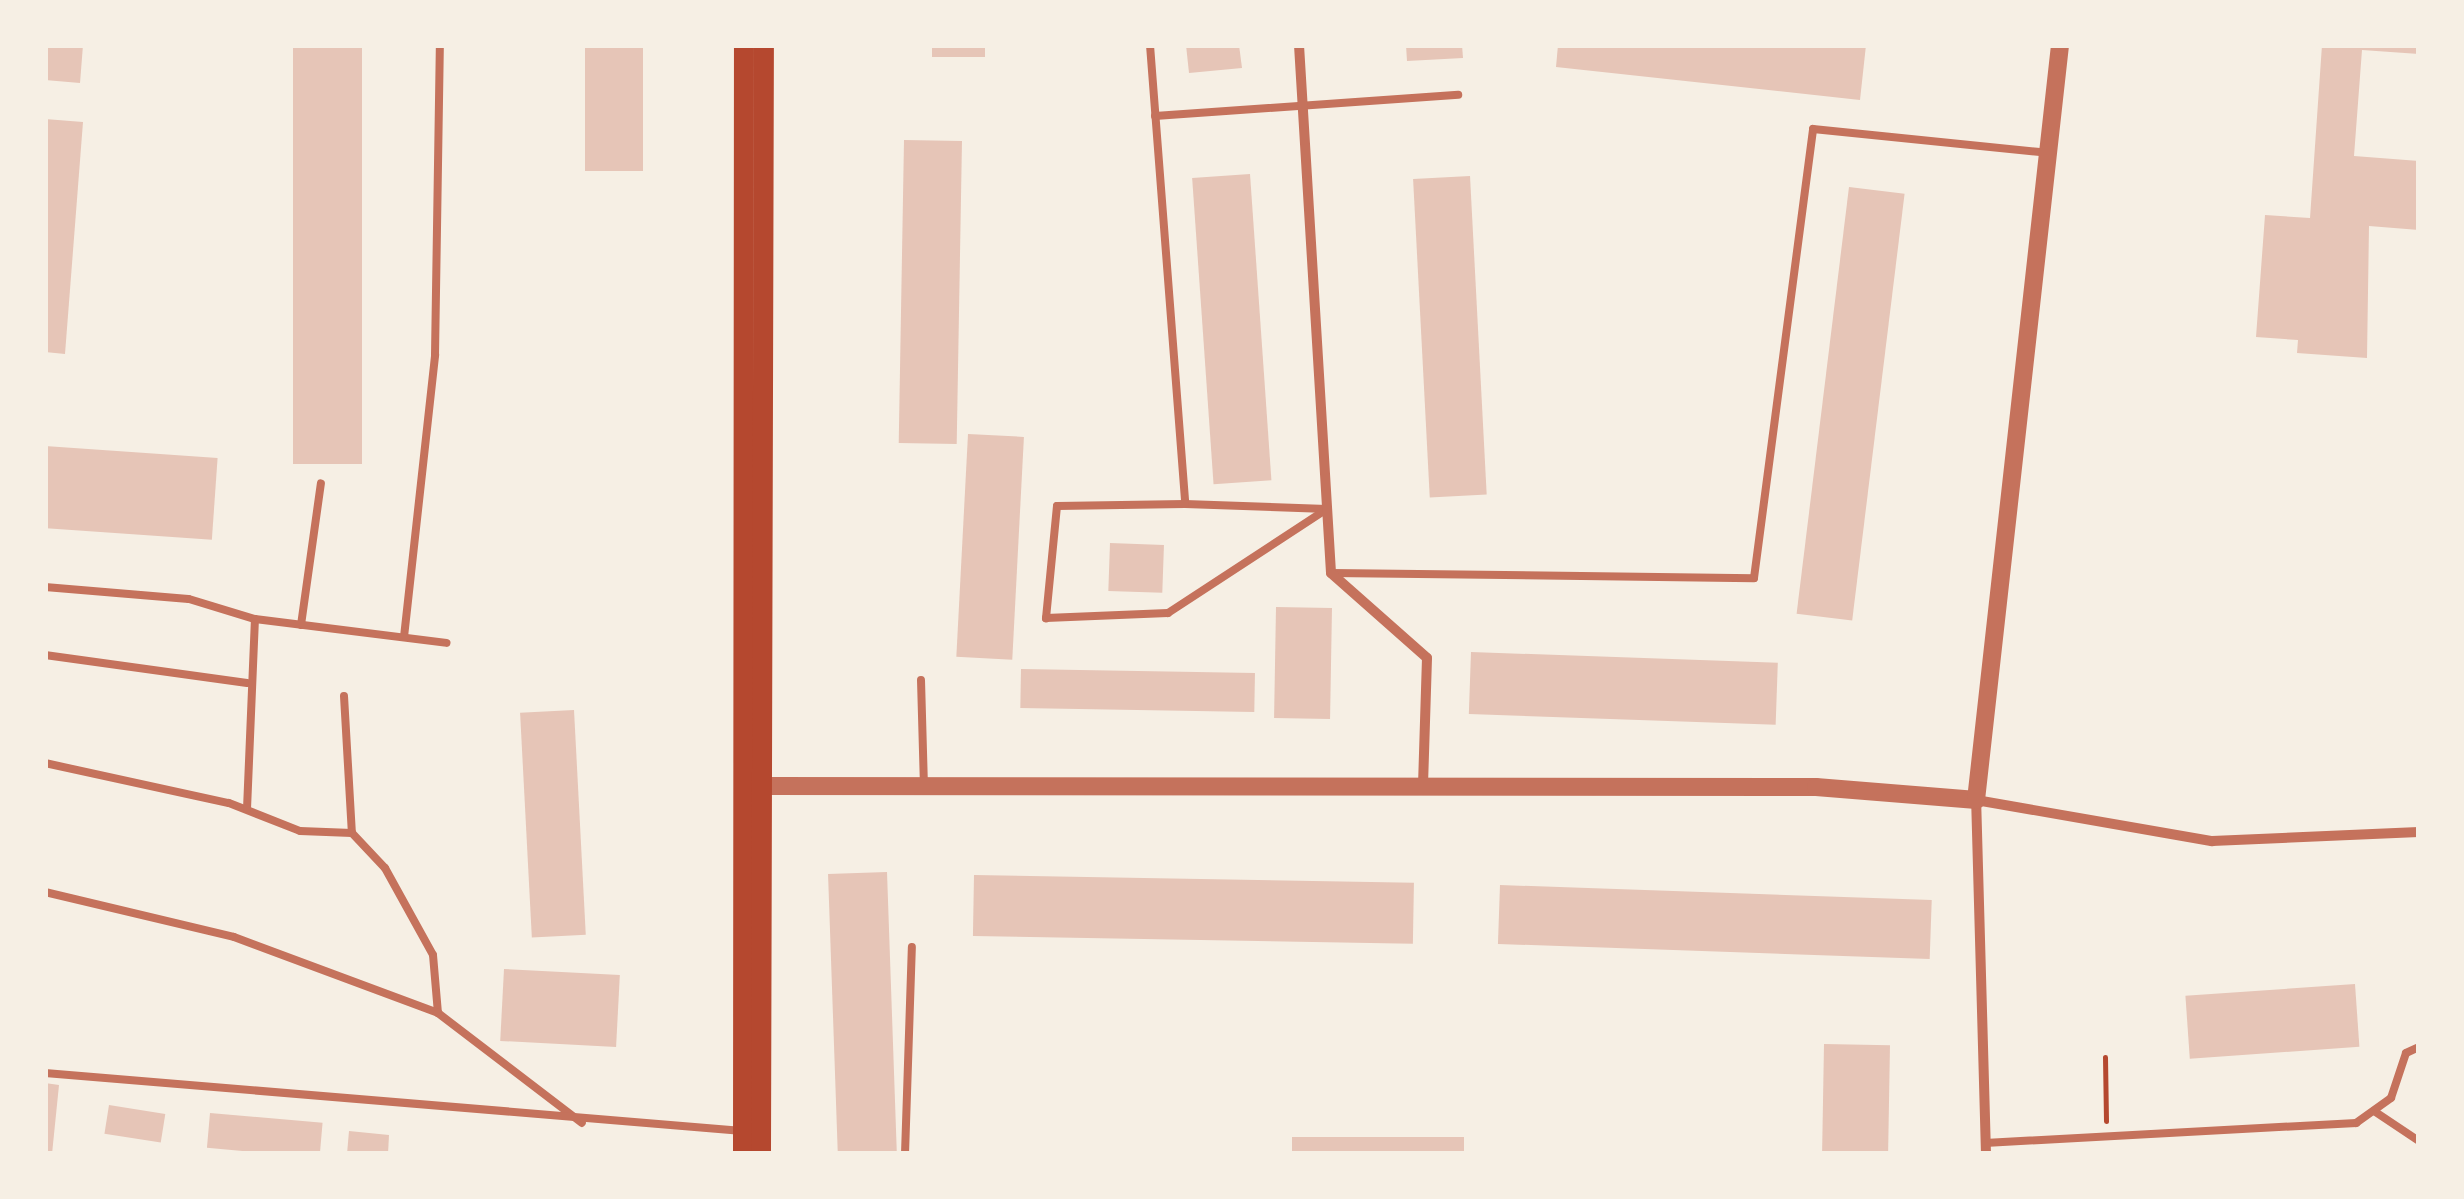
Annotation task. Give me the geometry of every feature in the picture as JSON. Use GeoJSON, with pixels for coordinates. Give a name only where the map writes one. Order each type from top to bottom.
{"type":"FeatureCollection","features":[{"type":"Feature","properties":{"kind":"main road"},"geometry":{"type":"LineString","coordinates":[[744,45],[750,786],[761,1154]]}},
{"type":"Feature","properties":{"kind":"main road"},"geometry":{"type":"LineString","coordinates":[[743,1154],[764,45]]}},
{"type":"Feature","properties":{"kind":"street"},"geometry":{"type":"LineString","coordinates":[[1299,45],[1331,574],[1427,658],[1424,788]]}},
{"type":"Feature","properties":{"kind":"street"},"geometry":{"type":"LineString","coordinates":[[1986,1148],[1976,800],[2060,45]]}},
{"type":"Feature","properties":{"kind":"street"},"geometry":{"type":"LineString","coordinates":[[750,786],[1816,787],[1976,800],[2212,842],[2419,832]]}},
{"type":"Feature","properties":{"kind":"lane"},"geometry":{"type":"LineString","coordinates":[[404,638],[435,354],[440,45]]}},
{"type":"Feature","properties":{"kind":"lane"},"geometry":{"type":"LineString","coordinates":[[1150,45],[1185,504]]}},
{"type":"Feature","properties":{"kind":"lane"},"geometry":{"type":"LineString","coordinates":[[1155,116],[1458,95]]}},
{"type":"Feature","properties":{"kind":"lane"},"geometry":{"type":"LineString","coordinates":[[1331,574],[1754,578],[1813,130],[2048,153]]}},
{"type":"Feature","properties":{"kind":"lane"},"geometry":{"type":"LineString","coordinates":[[301,625],[320,483]]}},
{"type":"Feature","properties":{"kind":"lane"},"geometry":{"type":"LineString","coordinates":[[1185,504],[1327,509],[1168,614],[1046,618],[1057,506],[1185,504]]}},
{"type":"Feature","properties":{"kind":"lane"},"geometry":{"type":"LineString","coordinates":[[45,587],[189,598],[255,620],[447,642]]}},
{"type":"Feature","properties":{"kind":"lane"},"geometry":{"type":"LineString","coordinates":[[247,810],[246,683],[255,620]]}},
{"type":"Feature","properties":{"kind":"lane"},"geometry":{"type":"LineString","coordinates":[[45,655],[246,683]]}},
{"type":"Feature","properties":{"kind":"lane"},"geometry":{"type":"LineString","coordinates":[[921,680],[924,787]]}},
{"type":"Feature","properties":{"kind":"lane"},"geometry":{"type":"LineString","coordinates":[[344,696],[352,833],[385,868],[432,954],[438,1013]]}},
{"type":"Feature","properties":{"kind":"lane"},"geometry":{"type":"LineString","coordinates":[[45,763],[247,810],[300,830],[352,833]]}},
{"type":"Feature","properties":{"kind":"lane"},"geometry":{"type":"LineString","coordinates":[[45,892],[234,937],[438,1013],[582,1123]]}},
{"type":"Feature","properties":{"kind":"lane"},"geometry":{"type":"LineString","coordinates":[[905,1154],[912,947]]}},
{"type":"Feature","properties":{"kind":"lane"},"geometry":{"type":"LineString","coordinates":[[1986,1148],[2106,1134],[2356,1124],[2390,1098],[2406,1052],[2419,1047]]}},
{"type":"Feature","properties":{"kind":"lane"},"geometry":{"type":"LineString","coordinates":[[45,1073],[582,1123],[742,1130]]}},
{"type":"Feature","properties":{"kind":"lane"},"geometry":{"type":"LineString","coordinates":[[2374,1110],[2419,1141]]}},
{"type":"Feature","properties":{"kind":"path"},"geometry":{"type":"LineString","coordinates":[[2105,1058],[2106,1134]]}},
{"type":"Feature","properties":{"kind":"building"},"geometry":{"type":"Polygon","coordinates":[[[45,45],[83,45],[80,83],[45,80],[45,45]]]}},
{"type":"Feature","properties":{"kind":"building"},"geometry":{"type":"Polygon","coordinates":[[[293,45],[362,45],[362,464],[293,464],[293,45]]]}},
{"type":"Feature","properties":{"kind":"building"},"geometry":{"type":"Polygon","coordinates":[[[585,45],[643,45],[643,171],[585,171],[585,45]]]}},
{"type":"Feature","properties":{"kind":"building"},"geometry":{"type":"Polygon","coordinates":[[[932,45],[985,45],[985,57],[932,57],[932,45]]]}},
{"type":"Feature","properties":{"kind":"building"},"geometry":{"type":"Polygon","coordinates":[[[1186,45],[1239,45],[1242,68],[1189,73],[1186,45]]]}},
{"type":"Feature","properties":{"kind":"building"},"geometry":{"type":"Polygon","coordinates":[[[1406,45],[1462,45],[1463,58],[1407,61],[1406,45]]]}},
{"type":"Feature","properties":{"kind":"building"},"geometry":{"type":"Polygon","coordinates":[[[1558,45],[1866,45],[1860,100],[1556,67],[1558,45]]]}},
{"type":"Feature","properties":{"kind":"building"},"geometry":{"type":"Polygon","coordinates":[[[2322,45],[2419,45],[2419,54],[2362,50],[2354,156],[2419,161],[2419,230],[2369,226],[2367,358],[2297,353],[2298,340],[2256,337],[2265,215],[2310,218],[2322,45]]]}},
{"type":"Feature","properties":{"kind":"building"},"geometry":{"type":"Polygon","coordinates":[[[45,119],[83,122],[65,354],[45,352],[45,119]]]}},
{"type":"Feature","properties":{"kind":"building"},"geometry":{"type":"Polygon","coordinates":[[[904,140],[962,141],[957,444],[899,443],[904,140]]]}},
{"type":"Feature","properties":{"kind":"building"},"geometry":{"type":"Polygon","coordinates":[[[1250,174],[1271,480],[1214,484],[1192,178],[1250,174]]]}},
{"type":"Feature","properties":{"kind":"building"},"geometry":{"type":"Polygon","coordinates":[[[1470,176],[1487,495],[1430,498],[1413,179],[1470,176]]]}},
{"type":"Feature","properties":{"kind":"building"},"geometry":{"type":"Polygon","coordinates":[[[1849,187],[1905,194],[1852,621],[1797,614],[1849,187]]]}},
{"type":"Feature","properties":{"kind":"building"},"geometry":{"type":"Polygon","coordinates":[[[968,434],[1024,437],[1012,660],[956,657],[968,434]]]}},
{"type":"Feature","properties":{"kind":"building"},"geometry":{"type":"Polygon","coordinates":[[[45,446],[218,458],[212,540],[45,528],[45,446]]]}},
{"type":"Feature","properties":{"kind":"building"},"geometry":{"type":"Polygon","coordinates":[[[1110,543],[1164,545],[1162,593],[1108,591],[1110,543]]]}},
{"type":"Feature","properties":{"kind":"building"},"geometry":{"type":"Polygon","coordinates":[[[1276,607],[1332,608],[1330,719],[1274,718],[1276,607]]]}},
{"type":"Feature","properties":{"kind":"building"},"geometry":{"type":"Polygon","coordinates":[[[1471,652],[1778,663],[1776,725],[1469,714],[1471,652]]]}},
{"type":"Feature","properties":{"kind":"building"},"geometry":{"type":"Polygon","coordinates":[[[1021,669],[1255,673],[1254,712],[1020,708],[1021,669]]]}},
{"type":"Feature","properties":{"kind":"building"},"geometry":{"type":"Polygon","coordinates":[[[574,710],[586,935],[532,938],[520,713],[574,710]]]}},
{"type":"Feature","properties":{"kind":"building"},"geometry":{"type":"Polygon","coordinates":[[[887,872],[897,1154],[838,1154],[828,874],[887,872]]]}},
{"type":"Feature","properties":{"kind":"building"},"geometry":{"type":"Polygon","coordinates":[[[974,875],[1414,883],[1413,944],[973,936],[974,875]]]}},
{"type":"Feature","properties":{"kind":"building"},"geometry":{"type":"Polygon","coordinates":[[[1500,885],[1932,900],[1930,959],[1498,944],[1500,885]]]}},
{"type":"Feature","properties":{"kind":"building"},"geometry":{"type":"Polygon","coordinates":[[[504,969],[620,975],[616,1047],[500,1041],[504,969]]]}},
{"type":"Feature","properties":{"kind":"building"},"geometry":{"type":"Polygon","coordinates":[[[2355,984],[2359,1047],[2190,1059],[2185,996],[2355,984]]]}},
{"type":"Feature","properties":{"kind":"building"},"geometry":{"type":"Polygon","coordinates":[[[1824,1044],[1890,1045],[1888,1154],[1822,1154],[1824,1044]]]}},
{"type":"Feature","properties":{"kind":"building"},"geometry":{"type":"Polygon","coordinates":[[[45,1083],[59,1085],[52,1154],[45,1154],[45,1083]]]}},
{"type":"Feature","properties":{"kind":"building"},"geometry":{"type":"Polygon","coordinates":[[[109,1105],[165,1114],[161,1143],[104,1134],[109,1105]]]}},
{"type":"Feature","properties":{"kind":"building"},"geometry":{"type":"Polygon","coordinates":[[[210,1113],[323,1123],[320,1154],[207,1148],[210,1113]]]}},
{"type":"Feature","properties":{"kind":"building"},"geometry":{"type":"Polygon","coordinates":[[[349,1131],[389,1135],[388,1154],[347,1154],[349,1131]]]}},
{"type":"Feature","properties":{"kind":"building"},"geometry":{"type":"Polygon","coordinates":[[[1292,1137],[1464,1137],[1464,1154],[1292,1154],[1292,1137]]]}}]}
